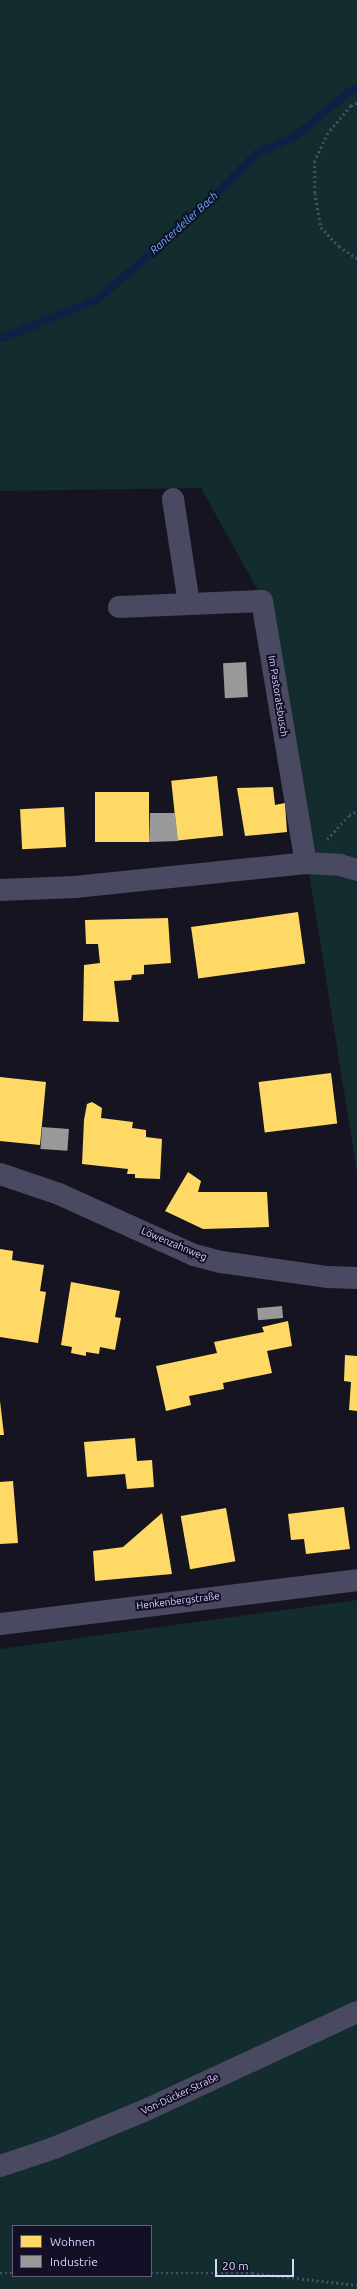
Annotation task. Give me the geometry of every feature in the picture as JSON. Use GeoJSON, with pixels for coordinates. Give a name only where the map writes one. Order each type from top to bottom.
{"type":"FeatureCollection","features":[{"type":"Feature","properties":{"kind":"street"},"geometry":{"type":"LineString","coordinates":[[173,499],[189,603]]}},
{"type":"Feature","properties":{"kind":"street","name":"Im Pastoratsbusch"},"geometry":{"type":"LineString","coordinates":[[119,607],[262,601],[306,863]]}},
{"type":"Feature","properties":{"kind":"street"},"geometry":{"type":"LineString","coordinates":[[0,890],[75,887],[306,863],[340,865],[357,870]]}},
{"type":"Feature","properties":{"kind":"street","name":"Löwenzahnweg"},"geometry":{"type":"LineString","coordinates":[[0,1174],[59,1194],[201,1256],[222,1262],[320,1276],[357,1278]]}},
{"type":"Feature","properties":{"kind":"street","name":"Henkenbergstraße"},"geometry":{"type":"LineString","coordinates":[[0,1624],[357,1580]]}},
{"type":"Feature","properties":{"kind":"street","name":"Von-Dücker-Straße"},"geometry":{"type":"LineString","coordinates":[[0,2166],[54,2148],[148,2109],[357,2012]]}},
{"type":"Feature","properties":{"kind":"path"},"geometry":{"type":"LineString","coordinates":[[357,103],[351,106],[328,132],[314,161],[315,194],[321,227],[340,246],[357,258]]}},
{"type":"Feature","properties":{"kind":"path"},"geometry":{"type":"LineString","coordinates":[[306,863],[349,815],[357,811]]}},
{"type":"Feature","properties":{"kind":"path"},"geometry":{"type":"LineString","coordinates":[[0,2273],[12,2273]]}},
{"type":"Feature","properties":{"kind":"path"},"geometry":{"type":"LineString","coordinates":[[152,2273],[252,2273],[357,2285]]}},
{"type":"Feature","properties":{"kind":"green space"},"geometry":{"type":"Polygon","coordinates":[[[0,0],[357,0],[357,1172],[266,605],[201,488],[0,491],[0,0]]]}},
{"type":"Feature","properties":{"kind":"green space"},"geometry":{"type":"Polygon","coordinates":[[[357,1600],[357,2289],[0,2289],[0,1649],[357,1600]]]}},
{"type":"Feature","properties":{"kind":"building: Wohnen"},"geometry":{"type":"Polygon","coordinates":[[[217,776],[223,836],[178,840],[171,781],[217,776]]]}},
{"type":"Feature","properties":{"kind":"building: Wohnen"},"geometry":{"type":"Polygon","coordinates":[[[273,787],[275,805],[285,803],[287,832],[245,836],[237,788],[273,787]]]}},
{"type":"Feature","properties":{"kind":"building: Wohnen"},"geometry":{"type":"Polygon","coordinates":[[[95,792],[149,792],[149,842],[95,842],[95,792]]]}},
{"type":"Feature","properties":{"kind":"building: Wohnen"},"geometry":{"type":"Polygon","coordinates":[[[64,807],[66,847],[22,849],[20,809],[64,807]]]}},
{"type":"Feature","properties":{"kind":"building: Wohnen"},"geometry":{"type":"Polygon","coordinates":[[[298,912],[305,963],[198,979],[191,927],[298,912]]]}},
{"type":"Feature","properties":{"kind":"building: Wohnen"},"geometry":{"type":"Polygon","coordinates":[[[168,918],[171,963],[144,965],[144,974],[132,975],[131,980],[114,981],[119,1022],[83,1021],[84,965],[100,963],[98,944],[86,944],[85,920],[168,918]]]}},
{"type":"Feature","properties":{"kind":"building: Wohnen"},"geometry":{"type":"Polygon","coordinates":[[[331,1073],[337,1124],[265,1133],[259,1082],[331,1073]]]}},
{"type":"Feature","properties":{"kind":"building: Wohnen"},"geometry":{"type":"Polygon","coordinates":[[[0,1077],[46,1082],[40,1145],[0,1141],[0,1077]]]}},
{"type":"Feature","properties":{"kind":"building: Wohnen"},"geometry":{"type":"Polygon","coordinates":[[[92,1102],[102,1108],[101,1118],[133,1122],[132,1128],[146,1130],[146,1137],[162,1139],[160,1179],[135,1178],[135,1174],[127,1174],[128,1169],[82,1164],[84,1120],[87,1104],[92,1102]]]}},
{"type":"Feature","properties":{"kind":"building: Wohnen"},"geometry":{"type":"Polygon","coordinates":[[[188,1172],[201,1181],[198,1192],[267,1192],[269,1227],[203,1229],[165,1211],[188,1172]]]}},
{"type":"Feature","properties":{"kind":"building: Wohnen"},"geometry":{"type":"Polygon","coordinates":[[[0,1249],[13,1251],[12,1260],[44,1265],[40,1291],[46,1292],[38,1343],[0,1337],[0,1249]]]}},
{"type":"Feature","properties":{"kind":"building: Wohnen"},"geometry":{"type":"Polygon","coordinates":[[[71,1282],[120,1291],[115,1317],[121,1318],[115,1350],[100,1347],[99,1354],[86,1352],[86,1356],[71,1353],[72,1347],[61,1345],[71,1282]]]}},
{"type":"Feature","properties":{"kind":"building: Wohnen"},"geometry":{"type":"Polygon","coordinates":[[[288,1321],[292,1346],[267,1351],[272,1373],[223,1383],[224,1389],[189,1396],[191,1405],[166,1411],[156,1366],[217,1353],[214,1342],[264,1332],[262,1327],[288,1321]]]}},
{"type":"Feature","properties":{"kind":"building: Wohnen"},"geometry":{"type":"Polygon","coordinates":[[[345,1355],[357,1356],[357,1411],[349,1410],[351,1382],[344,1381],[345,1355]]]}},
{"type":"Feature","properties":{"kind":"building: Wohnen"},"geometry":{"type":"Polygon","coordinates":[[[0,1401],[4,1435],[0,1435],[0,1401]]]}},
{"type":"Feature","properties":{"kind":"building: Wohnen"},"geometry":{"type":"Polygon","coordinates":[[[135,1438],[137,1461],[152,1460],[154,1487],[127,1489],[125,1474],[87,1477],[84,1442],[135,1438]]]}},
{"type":"Feature","properties":{"kind":"building: Wohnen"},"geometry":{"type":"Polygon","coordinates":[[[13,1481],[18,1543],[0,1544],[0,1482],[13,1481]]]}},
{"type":"Feature","properties":{"kind":"building: Wohnen"},"geometry":{"type":"Polygon","coordinates":[[[344,1507],[350,1549],[306,1554],[304,1539],[291,1540],[288,1514],[344,1507]]]}},
{"type":"Feature","properties":{"kind":"building: Wohnen"},"geometry":{"type":"Polygon","coordinates":[[[226,1508],[235,1561],[190,1569],[181,1516],[226,1508]]]}},
{"type":"Feature","properties":{"kind":"building: Wohnen"},"geometry":{"type":"Polygon","coordinates":[[[162,1513],[172,1574],[95,1581],[93,1551],[123,1547],[162,1513]]]}},
{"type":"Feature","properties":{"kind":"building: Industrie"},"geometry":{"type":"Polygon","coordinates":[[[246,662],[248,697],[225,698],[223,663],[246,662]]]}},
{"type":"Feature","properties":{"kind":"building: Industrie"},"geometry":{"type":"Polygon","coordinates":[[[150,813],[175,813],[178,841],[149,842],[150,813]]]}},
{"type":"Feature","properties":{"kind":"building: Industrie"},"geometry":{"type":"Polygon","coordinates":[[[42,1127],[69,1129],[67,1151],[40,1149],[42,1127]]]}},
{"type":"Feature","properties":{"kind":"building: Industrie"},"geometry":{"type":"Polygon","coordinates":[[[282,1306],[283,1318],[258,1320],[257,1308],[282,1306]]]}},
{"type":"Feature","properties":{"kind":"waterway","name":"Ranterdeller Bach"},"geometry":{"type":"LineString","coordinates":[[0,339],[98,299],[190,220],[256,154],[296,136],[347,93],[357,88]]}}]}
